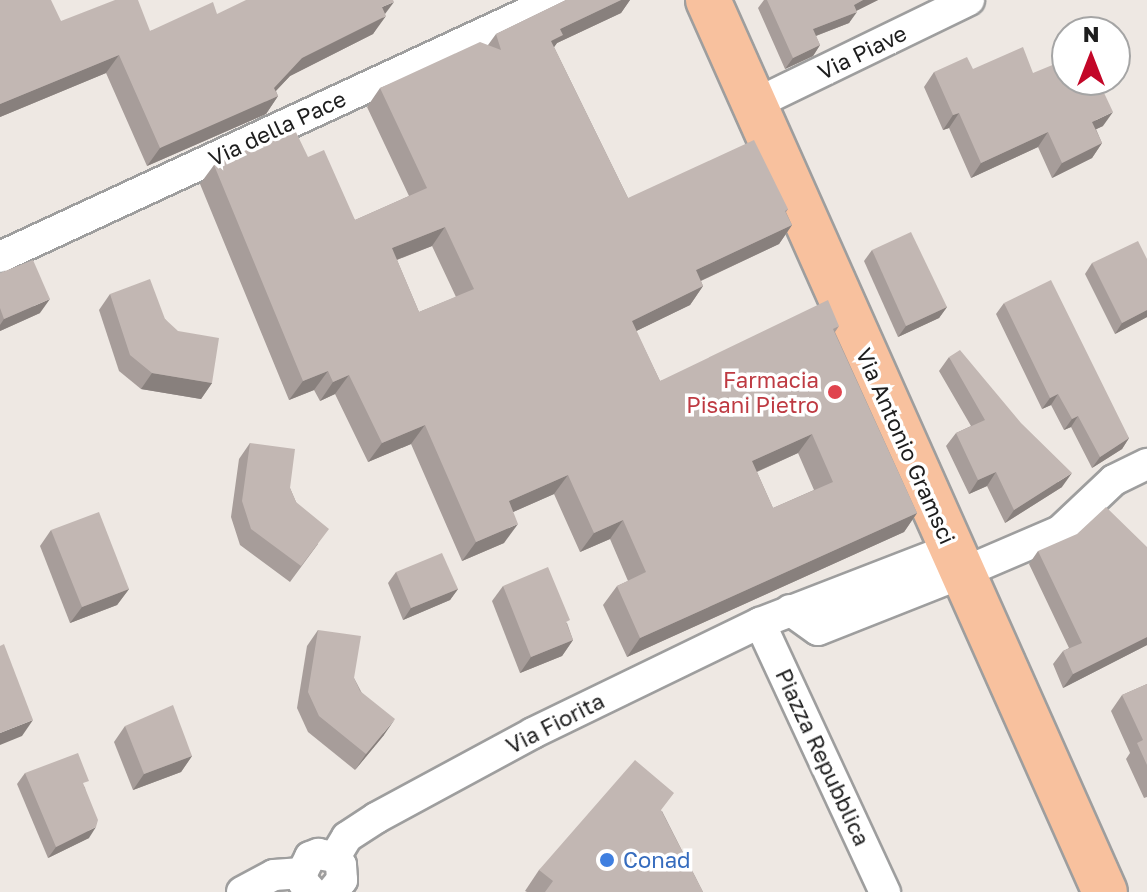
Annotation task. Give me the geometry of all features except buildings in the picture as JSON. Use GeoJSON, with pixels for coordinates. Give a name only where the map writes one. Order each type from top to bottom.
{"type":"FeatureCollection","features":[{"type":"Feature","properties":{"kind":"main road","name":"Via Antonio Gramsci"},"geometry":{"type":"LineString","coordinates":[[708,0],[1105,892]]}},
{"type":"Feature","properties":{"kind":"street","name":"Via della Pace"},"geometry":{"type":"LineString","coordinates":[[0,257],[555,0]]}},
{"type":"Feature","properties":{"kind":"street","name":"Via Piave"},"geometry":{"type":"LineString","coordinates":[[755,104],[969,0]]}},
{"type":"Feature","properties":{"kind":"street","name":"Via Fiorita"},"geometry":{"type":"LineString","coordinates":[[335,857],[347,837],[376,818],[533,733],[760,623],[790,610],[1060,531],[1114,480],[1147,464]]}},
{"type":"Feature","properties":{"kind":"street","name":"Piazza Repubblica"},"geometry":{"type":"LineString","coordinates":[[760,623],[885,892]]}},
{"type":"Feature","properties":{"kind":"street"},"geometry":{"type":"LineString","coordinates":[[242,892],[274,875],[307,882],[310,857],[327,854],[335,857],[343,872],[339,887],[332,892]]}},
{"type":"Feature","properties":{"kind":"place","name":"Farmacia Pisani Pietro"},"geometry":{"type":"Point","coordinates":[835,392]}},
{"type":"Feature","properties":{"kind":"place","name":"Conad"},"geometry":{"type":"Point","coordinates":[607,860]}}]}
